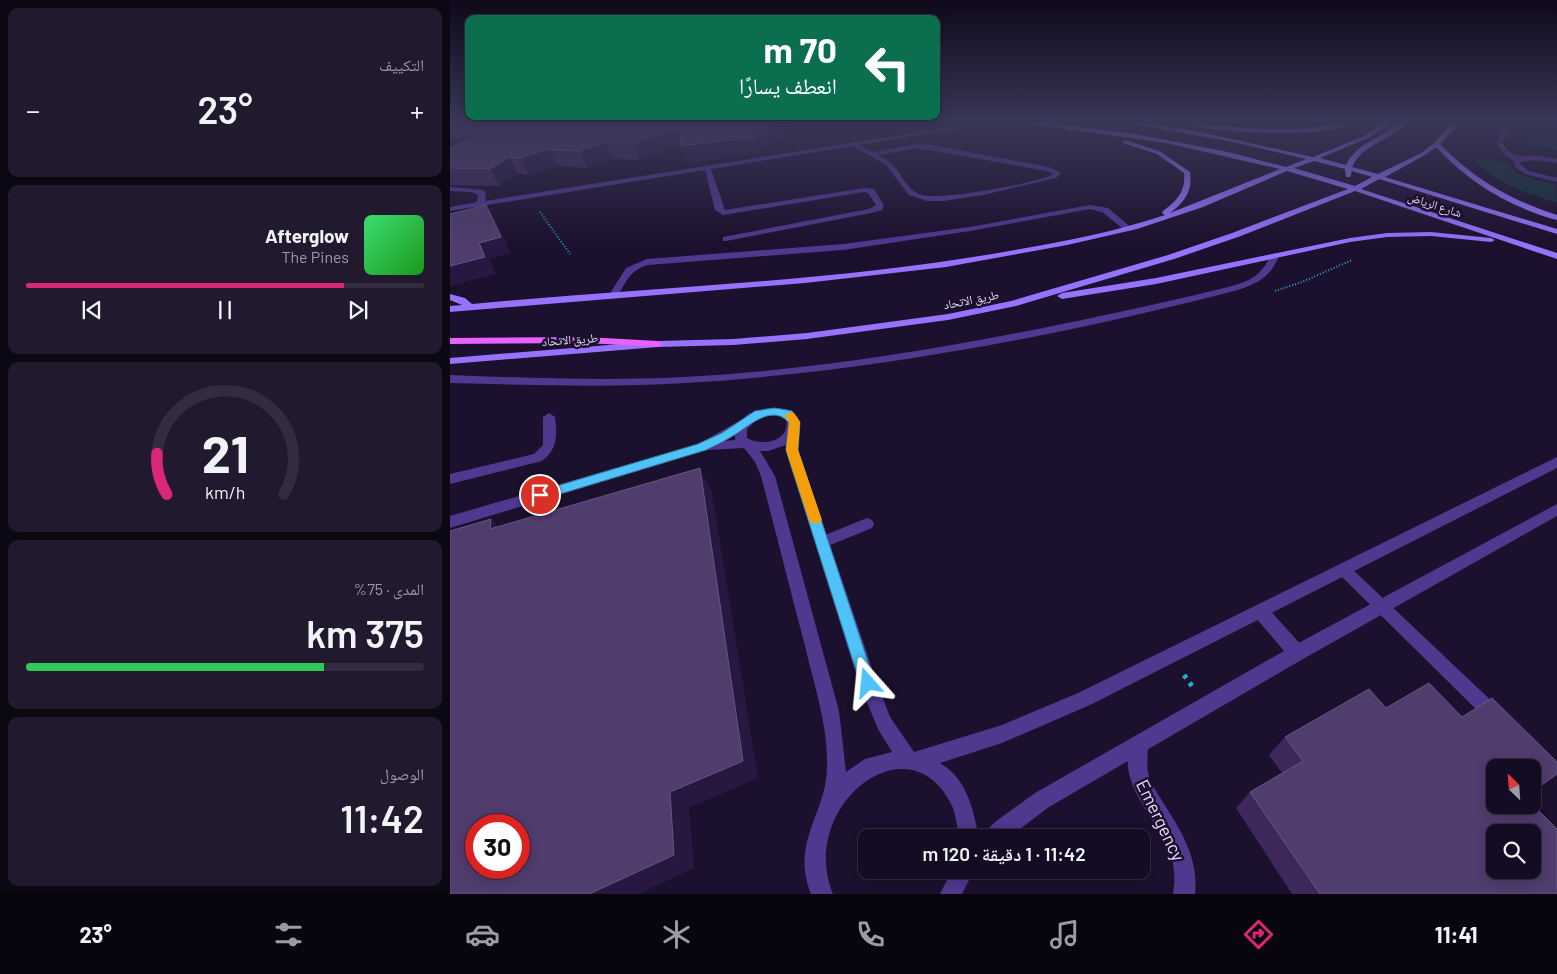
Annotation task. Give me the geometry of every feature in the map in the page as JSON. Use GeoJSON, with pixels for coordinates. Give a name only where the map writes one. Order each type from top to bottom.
{"type":"FeatureCollection","features":[{"type":"Feature","properties":{"kind":"main road"},"geometry":{"type":"LineString","coordinates":[[1149,223],[1166,214],[1179,203],[1186,193],[1189,182],[1187,172],[1173,163]]}},
{"type":"Feature","properties":{"kind":"main road","name":"شارع الرياض"},"geometry":{"type":"LineString","coordinates":[[1265,163],[1355,189],[1557,256]]}},
{"type":"Feature","properties":{"kind":"main road"},"geometry":{"type":"LineString","coordinates":[[450,309],[817,281],[994,257],[1149,223],[1198,206],[1303,163]]}},
{"type":"Feature","properties":{"kind":"main road","name":"شارع الرياض"},"geometry":{"type":"LineString","coordinates":[[1325,163],[1557,232]]}},
{"type":"Feature","properties":{"kind":"main road"},"geometry":{"type":"LineString","coordinates":[[1349,163],[1347,169],[1350,182],[1355,189]]}},
{"type":"Feature","properties":{"kind":"main road","name":"طريق الاتحاد"},"geometry":{"type":"LineString","coordinates":[[450,361],[658,344],[732,342],[806,336],[948,317],[1013,304],[1226,238],[1355,189],[1407,163]]}},
{"type":"Feature","properties":{"kind":"main road"},"geometry":{"type":"LineString","coordinates":[[1453,163],[1483,187],[1557,218]]}},
{"type":"Feature","properties":{"kind":"main road"},"geometry":{"type":"LineString","coordinates":[[1397,203],[1388,195],[1391,190],[1412,188]]}},
{"type":"Feature","properties":{"kind":"main road"},"geometry":{"type":"LineString","coordinates":[[1013,304],[1156,281],[1350,240],[1387,235],[1430,234],[1520,244]]}},
{"type":"Feature","properties":{"kind":"main road"},"geometry":{"type":"LineString","coordinates":[[450,297],[462,300],[470,307]]}},
{"type":"Feature","properties":{"kind":"main road"},"geometry":{"type":"LineString","coordinates":[[450,340],[586,340],[658,344]]}},
{"type":"Feature","properties":{"kind":"street"},"geometry":{"type":"LineString","coordinates":[[450,209],[747,163]]}},
{"type":"Feature","properties":{"kind":"street"},"geometry":{"type":"LineString","coordinates":[[884,163],[891,167],[916,195],[934,199],[1054,177],[1058,172],[1016,163]]}},
{"type":"Feature","properties":{"kind":"street"},"geometry":{"type":"LineString","coordinates":[[1517,163],[1516,165],[1521,170],[1535,176],[1557,180]]}},
{"type":"Feature","properties":{"kind":"street"},"geometry":{"type":"LineString","coordinates":[[708,169],[719,210],[723,213],[864,190],[871,191],[880,205],[876,210],[726,239]]}},
{"type":"Feature","properties":{"kind":"street"},"geometry":{"type":"LineString","coordinates":[[450,189],[481,192],[480,205]]}},
{"type":"Feature","properties":{"kind":"street"},"geometry":{"type":"LineString","coordinates":[[614,295],[625,272],[647,262],[843,247],[970,229],[1090,207],[1105,210],[1129,228]]}},
{"type":"Feature","properties":{"kind":"street"},"geometry":{"type":"LineString","coordinates":[[450,378],[574,382],[685,380],[796,371],[904,358],[1004,340],[1236,288],[1258,280],[1270,268],[1275,256]]}},
{"type":"Feature","properties":{"kind":"street"},"geometry":{"type":"LineString","coordinates":[[450,522],[702,447],[726,436],[759,414],[782,412],[792,417],[795,427],[787,439],[768,447],[747,445],[702,447]]}},
{"type":"Feature","properties":{"kind":"street"},"geometry":{"type":"LineString","coordinates":[[450,479],[538,458],[550,446],[549,418]]}},
{"type":"Feature","properties":{"kind":"street"},"geometry":{"type":"LineString","coordinates":[[746,422],[741,428],[741,440],[760,460],[768,476],[824,688],[835,737],[834,797]]}},
{"type":"Feature","properties":{"kind":"street"},"geometry":{"type":"LineString","coordinates":[[792,432],[792,450],[868,683],[884,722],[912,759],[939,770],[955,787],[966,810],[968,829]]}},
{"type":"Feature","properties":{"kind":"street"},"geometry":{"type":"LineString","coordinates":[[822,894],[818,885],[814,854],[820,824],[834,797],[850,779],[868,767],[887,760],[912,759],[1010,731],[1084,699],[1262,612],[1557,462]]}},
{"type":"Feature","properties":{"kind":"street"},"geometry":{"type":"LineString","coordinates":[[1002,829],[1042,800],[1297,653],[1557,509]]}},
{"type":"Feature","properties":{"kind":"street"},"geometry":{"type":"LineString","coordinates":[[823,542],[867,524]]}},
{"type":"Feature","properties":{"kind":"street"},"geometry":{"type":"LineString","coordinates":[[1344,570],[1508,728]]}},
{"type":"Feature","properties":{"kind":"street"},"geometry":{"type":"LineString","coordinates":[[1262,612],[1297,653]]}},
{"type":"Feature","properties":{"kind":"street","name":"Emergency"},"geometry":{"type":"LineString","coordinates":[[1139,745],[1137,759],[1138,774],[1144,789],[1183,860],[1187,883],[1184,894]]}},
{"type":"Feature","properties":{"kind":"street"},"geometry":{"type":"LineString","coordinates":[[951,894],[958,879]]}},
{"type":"Feature","properties":{"kind":"path"},"geometry":{"type":"LineString","coordinates":[[530,197],[570,254]]}},
{"type":"Feature","properties":{"kind":"path"},"geometry":{"type":"LineString","coordinates":[[1170,656],[1207,705]]}},
{"type":"Feature","properties":{"kind":"green space"},"geometry":{"type":"Polygon","coordinates":[[[1478,163],[1507,163],[1521,175],[1556,184],[1557,203],[1512,187],[1491,175],[1478,163]]]}},
{"type":"Feature","properties":{"kind":"building"},"geometry":{"type":"Polygon","coordinates":[[[450,163],[500,163],[490,169],[450,168],[450,163]]]}},
{"type":"Feature","properties":{"kind":"building"},"geometry":{"type":"Polygon","coordinates":[[[486,205],[501,237],[479,243],[485,257],[450,266],[450,214],[486,205]]]}},
{"type":"Feature","properties":{"kind":"building"},"geometry":{"type":"Polygon","coordinates":[[[700,468],[743,761],[670,792],[674,855],[589,894],[450,894],[450,531],[491,519],[490,529],[700,468]]]}},
{"type":"Feature","properties":{"kind":"building"},"geometry":{"type":"Polygon","coordinates":[[[1429,683],[1462,717],[1492,698],[1557,762],[1557,774],[1541,786],[1541,759],[1486,759],[1486,814],[1541,813],[1557,829],[1557,894],[1320,894],[1250,792],[1303,761],[1285,737],[1369,689],[1386,708],[1429,683]]]}},
{"type":"Feature","properties":{"kind":"slow traffic"},"geometry":{"type":"LineString","coordinates":[[790,416],[795,427],[792,432],[792,450],[815,520]]}},
{"type":"Feature","properties":{"kind":"route"},"geometry":{"type":"LineString","coordinates":[[540,495],[702,447],[726,436],[759,414],[775,411],[788,414],[792,417],[795,427],[792,432],[792,450],[868,683]]}}]}
